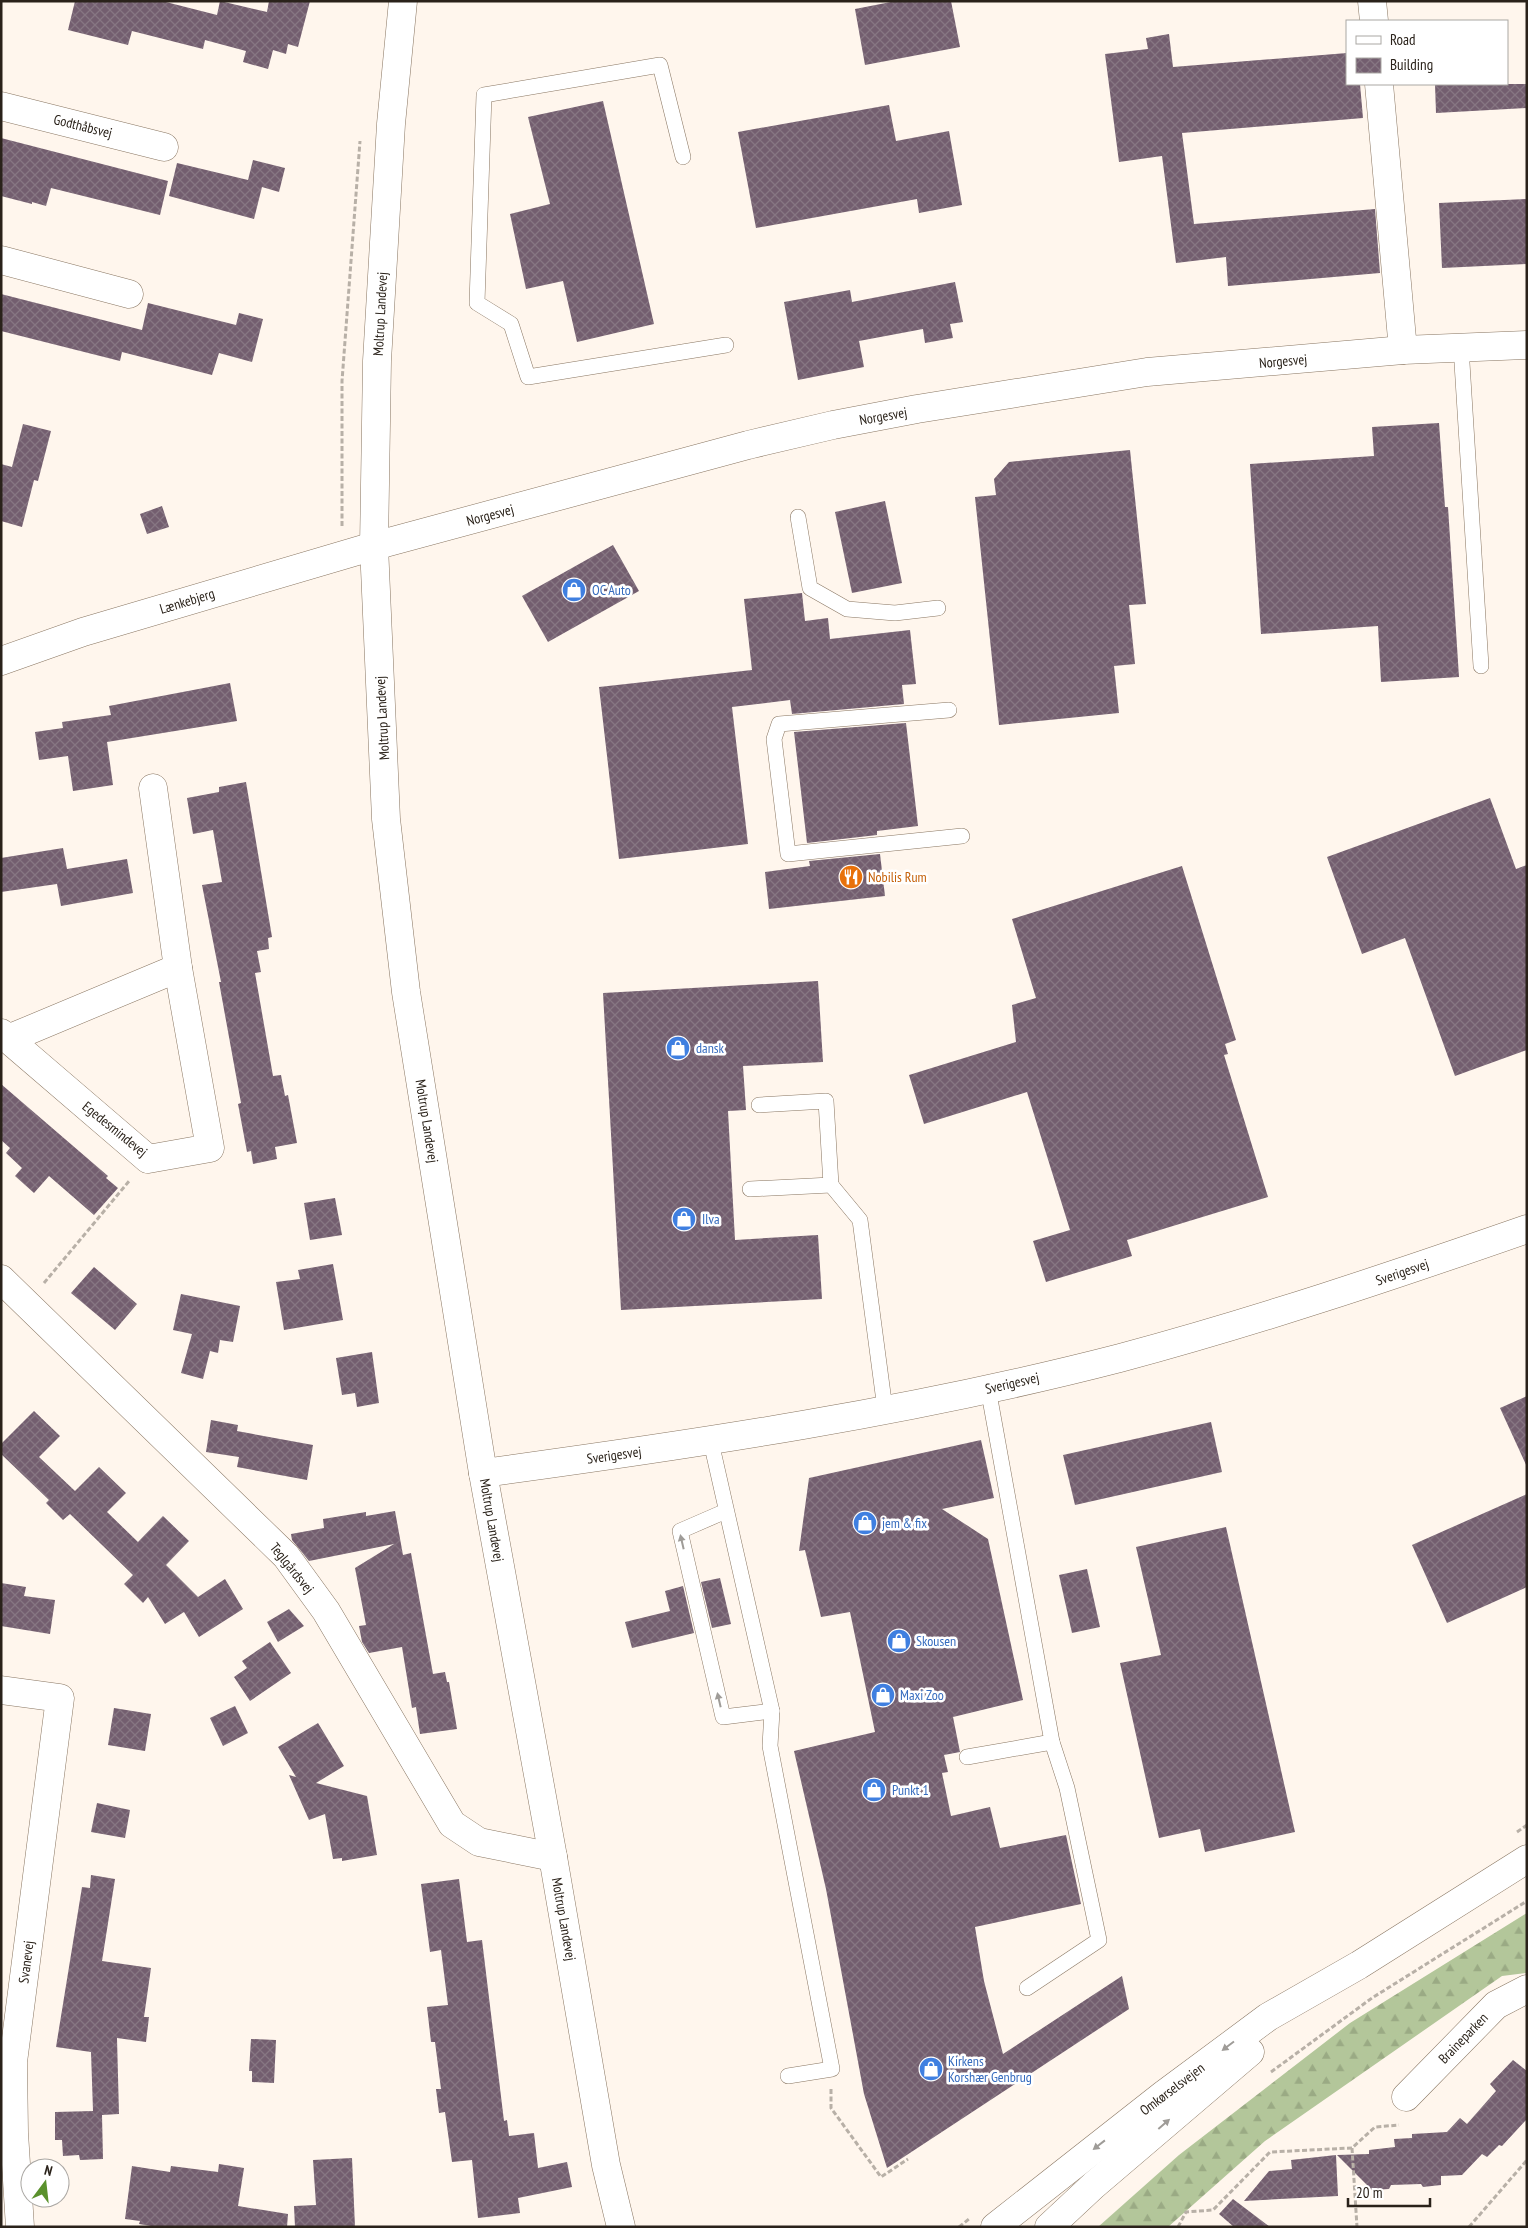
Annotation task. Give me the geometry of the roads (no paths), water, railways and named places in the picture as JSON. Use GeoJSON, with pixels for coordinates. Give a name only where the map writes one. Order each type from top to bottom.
{"type":"FeatureCollection","features":[{"type":"Feature","properties":{"kind":"street","name":"Moltrup Landevej"},"geometry":{"type":"LineString","coordinates":[[403,1],[392,124],[378,352],[374,546],[386,819],[406,992],[483,1473],[553,1857],[606,2165],[621,2227]]}},
{"type":"Feature","properties":{"kind":"street"},"geometry":{"type":"LineString","coordinates":[[1372,1],[1374,20]]}},
{"type":"Feature","properties":{"kind":"street"},"geometry":{"type":"LineString","coordinates":[[1379,85],[1403,350]]}},
{"type":"Feature","properties":{"kind":"street","name":"Godthåbsvej"},"geometry":{"type":"LineString","coordinates":[[1,106],[164,147]]}},
{"type":"Feature","properties":{"kind":"street"},"geometry":{"type":"LineString","coordinates":[[1,260],[129,294]]}},
{"type":"Feature","properties":{"kind":"street","name":"Norgesvej"},"geometry":{"type":"LineString","coordinates":[[374,546],[833,425],[1147,372],[1403,350],[1527,345]]}},
{"type":"Feature","properties":{"kind":"street","name":"Lænkebjerg"},"geometry":{"type":"LineString","coordinates":[[1,661],[84,632],[374,546]]}},
{"type":"Feature","properties":{"kind":"street","name":"Egedesmindevej"},"geometry":{"type":"LineString","coordinates":[[153,788],[178,968],[210,1148],[148,1159],[5,1036],[178,968]]}},
{"type":"Feature","properties":{"kind":"street","name":"Sverigesvej"},"geometry":{"type":"LineString","coordinates":[[483,1473],[711,1442],[988,1388],[1118,1358],[1246,1323],[1344,1293],[1527,1229]]}},
{"type":"Feature","properties":{"kind":"street","name":"Teglgårdsvej"},"geometry":{"type":"LineString","coordinates":[[1,1279],[286,1556],[326,1611],[452,1824],[479,1842],[553,1857]]}},
{"type":"Feature","properties":{"kind":"street","name":"Svanevej"},"geometry":{"type":"LineString","coordinates":[[1,1690],[60,1698],[13,2062],[8,2132],[20,2227]]}},
{"type":"Feature","properties":{"kind":"street","name":"Omkørselsvejen"},"geometry":{"type":"LineString","coordinates":[[995,2227],[1163,2095],[1268,2017],[1359,1965],[1527,1859]]}},
{"type":"Feature","properties":{"kind":"street","name":"Omkørselsvejen"},"geometry":{"type":"LineString","coordinates":[[1049,2227],[1094,2185],[1223,2074],[1359,1965]]}},
{"type":"Feature","properties":{"kind":"street","name":"Braineparken"},"geometry":{"type":"LineString","coordinates":[[1406,2097],[1496,2005],[1527,1988]]}},
{"type":"Feature","properties":{"kind":"lane"},"geometry":{"type":"LineString","coordinates":[[683,157],[660,65],[484,95],[477,303],[511,324],[528,377],[726,345]]}},
{"type":"Feature","properties":{"kind":"lane"},"geometry":{"type":"LineString","coordinates":[[1461,347],[1481,666]]}},
{"type":"Feature","properties":{"kind":"lane"},"geometry":{"type":"LineString","coordinates":[[798,517],[810,588],[847,609],[895,613],[938,608]]}},
{"type":"Feature","properties":{"kind":"lane"},"geometry":{"type":"LineString","coordinates":[[949,710],[779,724],[774,738],[788,854],[962,836]]}},
{"type":"Feature","properties":{"kind":"lane"},"geometry":{"type":"LineString","coordinates":[[759,1105],[826,1101],[831,1184],[860,1220],[885,1409]]}},
{"type":"Feature","properties":{"kind":"lane"},"geometry":{"type":"LineString","coordinates":[[750,1189],[831,1184]]}},
{"type":"Feature","properties":{"kind":"lane"},"geometry":{"type":"LineString","coordinates":[[988,1388],[1052,1742],[1068,1788],[1098,1940],[1027,1988]]}},
{"type":"Feature","properties":{"kind":"lane"},"geometry":{"type":"LineString","coordinates":[[711,1442],[772,1711],[770,1746],[832,2069],[788,2076]]}},
{"type":"Feature","properties":{"kind":"lane"},"geometry":{"type":"LineString","coordinates":[[726,1511],[680,1531],[723,1717],[772,1711]]}},
{"type":"Feature","properties":{"kind":"lane"},"geometry":{"type":"LineString","coordinates":[[967,1757],[1052,1742]]}},
{"type":"Feature","properties":{"kind":"place","name":"OC Auto"},"geometry":{"type":"Point","coordinates":[574,590]}},
{"type":"Feature","properties":{"kind":"place","name":"Nobilis Rum"},"geometry":{"type":"Point","coordinates":[851,877]}},
{"type":"Feature","properties":{"kind":"place","name":"dansk"},"geometry":{"type":"Point","coordinates":[678,1048]}},
{"type":"Feature","properties":{"kind":"place","name":"Ilva"},"geometry":{"type":"Point","coordinates":[684,1219]}},
{"type":"Feature","properties":{"kind":"place","name":"jem & fix"},"geometry":{"type":"Point","coordinates":[865,1523]}},
{"type":"Feature","properties":{"kind":"place","name":"Skousen"},"geometry":{"type":"Point","coordinates":[899,1641]}},
{"type":"Feature","properties":{"kind":"place","name":"Maxi Zoo"},"geometry":{"type":"Point","coordinates":[883,1695]}},
{"type":"Feature","properties":{"kind":"place","name":"Punkt 1"},"geometry":{"type":"Point","coordinates":[874,1790]}},
{"type":"Feature","properties":{"kind":"place","name":"Kirkens Korshær Genbrug"},"geometry":{"type":"Point","coordinates":[931,2069]}}]}
